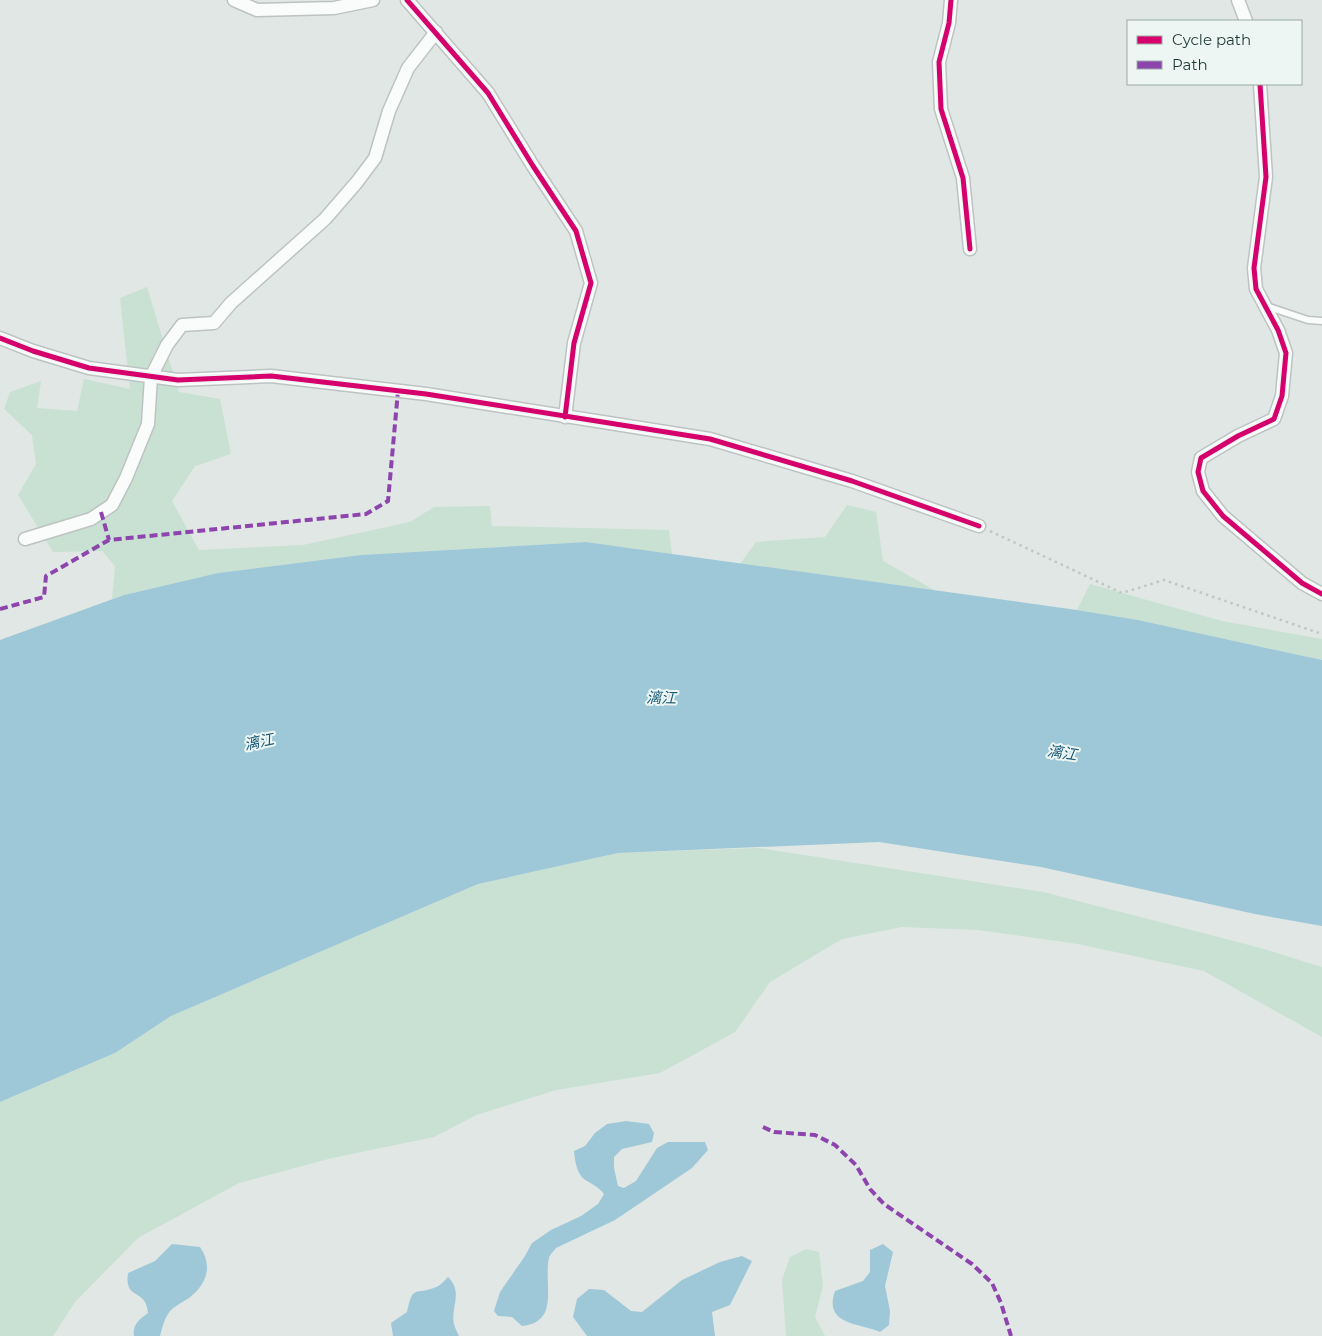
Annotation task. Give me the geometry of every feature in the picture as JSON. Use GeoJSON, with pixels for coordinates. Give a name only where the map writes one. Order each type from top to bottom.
{"type":"FeatureCollection","features":[{"type":"Feature","properties":{"kind":"street"},"geometry":{"type":"LineString","coordinates":[[234,0],[255,5],[334,8],[373,0]]}},
{"type":"Feature","properties":{"kind":"street"},"geometry":{"type":"LineString","coordinates":[[407,0],[488,93],[576,231],[591,283],[574,343],[566,417]]}},
{"type":"Feature","properties":{"kind":"street"},"geometry":{"type":"LineString","coordinates":[[1238,0],[1246,20]]}},
{"type":"Feature","properties":{"kind":"street"},"geometry":{"type":"LineString","coordinates":[[952,1],[939,62],[941,109],[963,178],[970,249]]}},
{"type":"Feature","properties":{"kind":"street"},"geometry":{"type":"LineString","coordinates":[[26,539],[91,519],[112,506],[126,478],[148,424],[151,377],[167,344],[182,325],[214,323],[237,297],[325,219],[358,182],[374,158],[389,111],[408,68],[436,32]]}},
{"type":"Feature","properties":{"kind":"street"},"geometry":{"type":"LineString","coordinates":[[1260,85],[1266,176],[1254,268],[1256,289],[1278,330],[1286,353],[1282,396],[1274,419],[1238,436],[1201,458],[1198,472],[1203,491],[1223,516],[1302,583],[1322,594]]}},
{"type":"Feature","properties":{"kind":"street"},"geometry":{"type":"LineString","coordinates":[[0,338],[33,351],[89,368],[151,377],[178,380],[271,376],[426,394],[710,439],[852,481],[979,526]]}},
{"type":"Feature","properties":{"kind":"lane"},"geometry":{"type":"LineString","coordinates":[[1264,306],[1308,320],[1322,321]]}},
{"type":"Feature","properties":{"kind":"path"},"geometry":{"type":"LineString","coordinates":[[979,526],[1122,593],[1164,580],[1322,634]]}},
{"type":"Feature","properties":{"kind":"green space"},"geometry":{"type":"Polygon","coordinates":[[[147,287],[179,392],[220,399],[231,454],[195,466],[172,501],[199,550],[303,545],[410,522],[434,507],[490,506],[492,526],[669,530],[672,554],[586,542],[361,555],[218,573],[112,599],[115,566],[102,551],[53,552],[18,495],[36,464],[32,435],[4,409],[10,392],[41,381],[37,408],[77,411],[84,379],[130,389],[120,298],[147,287]]]}},
{"type":"Feature","properties":{"kind":"green space"},"geometry":{"type":"Polygon","coordinates":[[[847,505],[876,512],[883,561],[936,591],[740,564],[756,542],[825,537],[847,505]]]}},
{"type":"Feature","properties":{"kind":"green space"},"geometry":{"type":"Polygon","coordinates":[[[1090,584],[1222,621],[1322,639],[1322,660],[1138,620],[1077,610],[1090,584]]]}},
{"type":"Feature","properties":{"kind":"green space"},"geometry":{"type":"Polygon","coordinates":[[[758,848],[1043,892],[1257,947],[1322,967],[1322,1037],[1204,971],[1078,944],[978,930],[902,927],[842,939],[770,982],[735,1032],[660,1073],[556,1090],[476,1115],[434,1137],[332,1158],[239,1183],[138,1238],[75,1302],[53,1336],[0,1336],[0,1102],[115,1053],[171,1016],[478,884],[618,853],[758,848]]]}},
{"type":"Feature","properties":{"kind":"green space"},"geometry":{"type":"Polygon","coordinates":[[[806,1249],[819,1252],[823,1286],[815,1317],[825,1336],[786,1336],[782,1280],[790,1257],[806,1249]]]}},
{"type":"Feature","properties":{"kind":"water","name":"漓江"},"geometry":{"type":"Polygon","coordinates":[[[586,542],[1077,610],[1138,620],[1322,660],[1322,926],[1255,914],[1041,867],[879,842],[618,853],[478,884],[171,1016],[115,1053],[0,1102],[0,640],[124,595],[218,573],[361,555],[586,542]]]}},
{"type":"Feature","properties":{"kind":"water"},"geometry":{"type":"Polygon","coordinates":[[[626,1121],[649,1124],[654,1133],[652,1142],[622,1149],[614,1157],[614,1168],[618,1186],[624,1188],[636,1181],[657,1148],[668,1142],[705,1142],[708,1150],[692,1168],[615,1220],[556,1248],[549,1258],[548,1300],[542,1317],[534,1323],[522,1326],[512,1317],[498,1316],[494,1311],[500,1292],[532,1243],[551,1230],[581,1216],[598,1204],[604,1194],[581,1176],[576,1166],[574,1151],[585,1146],[595,1133],[607,1124],[626,1121]]]}},
{"type":"Feature","properties":{"kind":"water"},"geometry":{"type":"Polygon","coordinates":[[[172,1244],[200,1247],[204,1254],[207,1268],[204,1281],[195,1293],[170,1311],[165,1319],[160,1336],[134,1336],[135,1325],[148,1313],[143,1300],[129,1288],[128,1273],[155,1261],[172,1244]]]}},
{"type":"Feature","properties":{"kind":"water"},"geometry":{"type":"Polygon","coordinates":[[[883,1244],[893,1252],[885,1286],[890,1311],[889,1325],[880,1332],[853,1324],[838,1317],[834,1310],[833,1302],[835,1291],[863,1281],[870,1272],[870,1250],[883,1244]]]}},
{"type":"Feature","properties":{"kind":"water"},"geometry":{"type":"Polygon","coordinates":[[[742,1256],[752,1261],[730,1305],[712,1312],[715,1336],[587,1336],[573,1317],[577,1299],[589,1289],[604,1290],[631,1311],[642,1312],[682,1280],[720,1262],[742,1256]]]}},
{"type":"Feature","properties":{"kind":"water"},"geometry":{"type":"Polygon","coordinates":[[[448,1277],[453,1283],[456,1294],[453,1318],[454,1326],[459,1336],[393,1336],[391,1323],[407,1312],[413,1294],[438,1286],[448,1277]]]}},
{"type":"Feature","properties":{"kind":"marked path"},"geometry":{"type":"LineString","coordinates":[[0,609],[44,597],[46,576],[109,540],[366,514],[388,501],[398,391]]}},
{"type":"Feature","properties":{"kind":"marked path"},"geometry":{"type":"LineString","coordinates":[[101,512],[109,540]]}},
{"type":"Feature","properties":{"kind":"marked path"},"geometry":{"type":"LineString","coordinates":[[763,1127],[774,1132],[815,1135],[835,1145],[856,1165],[870,1189],[884,1204],[972,1264],[992,1283],[1001,1303],[1011,1336]]}},
{"type":"Feature","properties":{"kind":"cycle path"},"geometry":{"type":"LineString","coordinates":[[407,0],[488,93],[576,231],[591,283],[574,343],[565,417]]}},
{"type":"Feature","properties":{"kind":"cycle path"},"geometry":{"type":"LineString","coordinates":[[951,0],[949,23],[939,62],[941,109],[963,178],[970,249]]}},
{"type":"Feature","properties":{"kind":"cycle path"},"geometry":{"type":"LineString","coordinates":[[1260,85],[1266,177],[1254,268],[1256,289],[1278,330],[1286,353],[1282,396],[1274,419],[1238,436],[1201,458],[1198,472],[1203,491],[1223,516],[1302,583],[1322,594]]}},
{"type":"Feature","properties":{"kind":"cycle path"},"geometry":{"type":"LineString","coordinates":[[0,338],[33,351],[89,368],[178,380],[271,376],[426,394],[710,439],[852,481],[979,526]]}}]}
